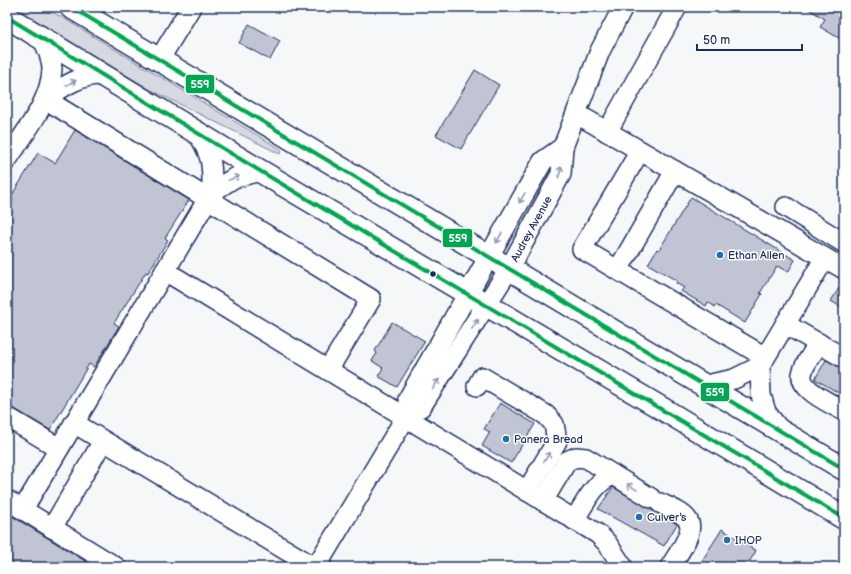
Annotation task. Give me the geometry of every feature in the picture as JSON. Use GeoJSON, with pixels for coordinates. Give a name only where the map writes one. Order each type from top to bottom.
{"type":"FeatureCollection","features":[{"type":"Feature","properties":{"kind":"main road"},"geometry":{"type":"LineString","coordinates":[[71,7],[488,257],[706,385],[844,469]]}},
{"type":"Feature","properties":{"kind":"main road"},"geometry":{"type":"LineString","coordinates":[[13,26],[43,39],[198,134],[844,518]]}},
{"type":"Feature","properties":{"kind":"street"},"geometry":{"type":"LineString","coordinates":[[159,60],[191,7]]}},
{"type":"Feature","properties":{"kind":"street","name":"Audrey Avenue"},"geometry":{"type":"LineString","coordinates":[[563,147],[543,161],[488,257],[469,294],[408,399],[408,414],[421,407],[487,305],[509,269],[560,174],[563,147],[600,51],[623,7]]}},
{"type":"Feature","properties":{"kind":"street"},"geometry":{"type":"LineString","coordinates":[[607,132],[677,7]]}},
{"type":"Feature","properties":{"kind":"street"},"geometry":{"type":"LineString","coordinates":[[7,160],[45,99],[52,69],[50,57],[43,39]]}},
{"type":"Feature","properties":{"kind":"street"},"geometry":{"type":"LineString","coordinates":[[45,99],[72,81],[90,75],[101,75]]}},
{"type":"Feature","properties":{"kind":"street"},"geometry":{"type":"LineString","coordinates":[[45,99],[209,195],[371,299],[328,370]]}},
{"type":"Feature","properties":{"kind":"street"},"geometry":{"type":"LineString","coordinates":[[577,114],[844,269]]}},
{"type":"Feature","properties":{"kind":"street"},"geometry":{"type":"LineString","coordinates":[[198,134],[209,152],[212,163],[209,195]]}},
{"type":"Feature","properties":{"kind":"street"},"geometry":{"type":"LineString","coordinates":[[640,151],[582,249],[618,270],[762,362]]}},
{"type":"Feature","properties":{"kind":"street"},"geometry":{"type":"LineString","coordinates":[[116,567],[15,505],[59,448],[209,195],[223,183],[234,178],[260,171]]}},
{"type":"Feature","properties":{"kind":"street"},"geometry":{"type":"LineString","coordinates":[[618,270],[675,171]]}},
{"type":"Feature","properties":{"kind":"street"},"geometry":{"type":"LineString","coordinates":[[786,207],[844,243]]}},
{"type":"Feature","properties":{"kind":"street"},"geometry":{"type":"LineString","coordinates":[[706,385],[734,379],[762,362],[825,258]]}},
{"type":"Feature","properties":{"kind":"street"},"geometry":{"type":"LineString","coordinates":[[164,271],[328,370],[408,414],[527,491],[598,534],[607,543],[623,567]]}},
{"type":"Feature","properties":{"kind":"street"},"geometry":{"type":"LineString","coordinates":[[785,324],[844,358]]}},
{"type":"Feature","properties":{"kind":"street"},"geometry":{"type":"LineString","coordinates":[[819,343],[802,374],[803,383],[809,390],[844,411]]}},
{"type":"Feature","properties":{"kind":"street"},"geometry":{"type":"LineString","coordinates":[[762,362],[761,395],[766,412],[779,429]]}},
{"type":"Feature","properties":{"kind":"street"},"geometry":{"type":"LineString","coordinates":[[477,386],[482,378],[546,415],[554,424],[557,441],[527,491]]}},
{"type":"Feature","properties":{"kind":"street"},"geometry":{"type":"LineString","coordinates":[[74,423],[315,567],[408,414]]}},
{"type":"Feature","properties":{"kind":"street"},"geometry":{"type":"LineString","coordinates":[[7,417],[59,448]]}},
{"type":"Feature","properties":{"kind":"street"},"geometry":{"type":"LineString","coordinates":[[52,528],[103,441]]}},
{"type":"Feature","properties":{"kind":"street"},"geometry":{"type":"LineString","coordinates":[[543,501],[567,461],[576,457],[586,458],[687,519],[690,526],[690,532],[670,567]]}},
{"type":"Feature","properties":{"kind":"street"},"geometry":{"type":"LineString","coordinates":[[574,520],[597,486],[602,481],[613,475]]}},
{"type":"Feature","properties":{"kind":"shaded area"},"geometry":{"type":"Polygon","coordinates":[[[13,7],[41,7],[58,15],[282,150],[280,154],[151,90],[13,7]]]}},
{"type":"Feature","properties":{"kind":"building"},"geometry":{"type":"Polygon","coordinates":[[[805,7],[844,7],[844,41],[820,27],[825,19],[805,7]]]}},
{"type":"Feature","properties":{"kind":"building"},"geometry":{"type":"Polygon","coordinates":[[[249,24],[280,41],[270,60],[239,43],[249,24]]]}},
{"type":"Feature","properties":{"kind":"building"},"geometry":{"type":"Polygon","coordinates":[[[475,70],[499,85],[461,149],[436,135],[475,70]]]}},
{"type":"Feature","properties":{"kind":"building"},"geometry":{"type":"Polygon","coordinates":[[[75,130],[189,200],[165,238],[168,240],[148,273],[146,272],[114,323],[119,326],[94,367],[89,364],[50,430],[7,406],[7,203],[38,153],[55,163],[75,130]]]}},
{"type":"Feature","properties":{"kind":"building","name":"Ethan Allen"},"geometry":{"type":"Polygon","coordinates":[[[691,197],[795,260],[788,272],[777,266],[760,293],[762,294],[745,323],[716,305],[715,307],[708,302],[706,306],[681,291],[684,288],[676,283],[677,281],[648,264],[657,249],[659,250],[691,197]]]}},
{"type":"Feature","properties":{"kind":"building"},"geometry":{"type":"Polygon","coordinates":[[[844,280],[844,309],[831,301],[844,280]]]}},
{"type":"Feature","properties":{"kind":"building"},"geometry":{"type":"Polygon","coordinates":[[[392,322],[425,341],[397,387],[378,376],[383,368],[372,361],[377,353],[375,351],[392,322]]]}},
{"type":"Feature","properties":{"kind":"building"},"geometry":{"type":"Polygon","coordinates":[[[826,360],[844,369],[844,396],[815,379],[826,360]]]}},
{"type":"Feature","properties":{"kind":"building","name":"Panera Bread"},"geometry":{"type":"Polygon","coordinates":[[[500,403],[535,424],[511,463],[482,446],[490,432],[484,429],[500,403]]]}},
{"type":"Feature","properties":{"kind":"building","name":"Culver's"},"geometry":{"type":"Polygon","coordinates":[[[613,487],[677,524],[664,546],[598,509],[613,487]]]}},
{"type":"Feature","properties":{"kind":"building"},"geometry":{"type":"Polygon","coordinates":[[[7,513],[46,537],[95,567],[7,567],[7,513]]]}},
{"type":"Feature","properties":{"kind":"building","name":"IHOP"},"geometry":{"type":"Polygon","coordinates":[[[722,529],[756,551],[746,567],[698,567],[722,529]]]}},
{"type":"Feature","properties":{"kind":"transit line","name":"559"},"geometry":{"type":"LineString","coordinates":[[71,7],[844,469]]}},
{"type":"Feature","properties":{"kind":"transit line","name":"559"},"geometry":{"type":"LineString","coordinates":[[7,17],[260,171],[844,518]]}},
{"type":"Feature","properties":{"kind":"place","name":"Ethan Allen"},"geometry":{"type":"Point","coordinates":[720,255]}},
{"type":"Feature","properties":{"kind":"place","name":"Panera Bread"},"geometry":{"type":"Point","coordinates":[506,439]}},
{"type":"Feature","properties":{"kind":"place","name":"Culver's"},"geometry":{"type":"Point","coordinates":[639,517]}},
{"type":"Feature","properties":{"kind":"place","name":"IHOP"},"geometry":{"type":"Point","coordinates":[727,540]}}]}
